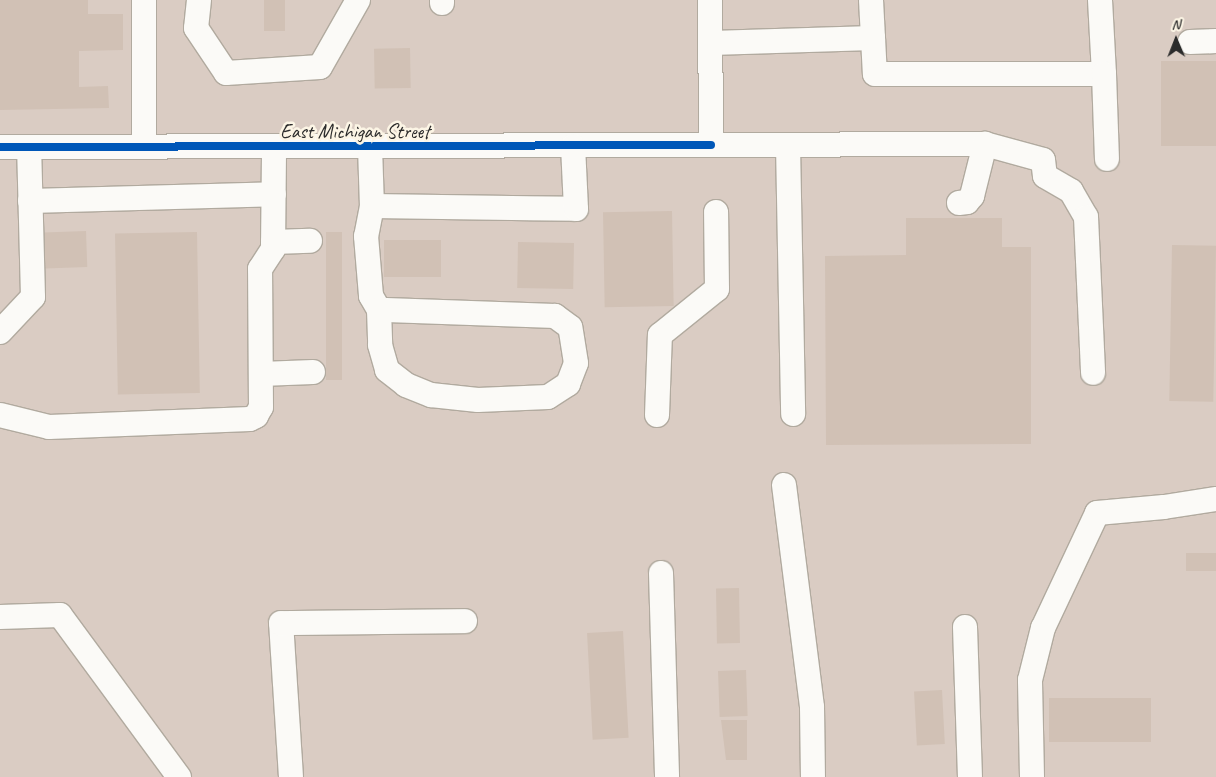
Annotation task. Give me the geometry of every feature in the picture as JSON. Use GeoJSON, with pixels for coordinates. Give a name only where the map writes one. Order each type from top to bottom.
{"type":"FeatureCollection","features":[{"type":"Feature","properties":{"kind":"street"},"geometry":{"type":"LineString","coordinates":[[144,0],[144,147]]}},
{"type":"Feature","properties":{"kind":"street"},"geometry":{"type":"LineString","coordinates":[[199,0],[196,28],[226,72],[320,67],[358,0]]}},
{"type":"Feature","properties":{"kind":"street"},"geometry":{"type":"LineString","coordinates":[[710,0],[711,145]]}},
{"type":"Feature","properties":{"kind":"street"},"geometry":{"type":"LineString","coordinates":[[871,0],[875,74],[1104,74]]}},
{"type":"Feature","properties":{"kind":"street"},"geometry":{"type":"LineString","coordinates":[[1100,0],[1107,159]]}},
{"type":"Feature","properties":{"kind":"street"},"geometry":{"type":"LineString","coordinates":[[711,43],[873,38]]}},
{"type":"Feature","properties":{"kind":"street"},"geometry":{"type":"LineString","coordinates":[[1190,42],[1216,41]]}},
{"type":"Feature","properties":{"kind":"street"},"geometry":{"type":"LineString","coordinates":[[959,203],[967,202],[972,196],[985,144]]}},
{"type":"Feature","properties":{"kind":"street","name":"East Michigan Street"},"geometry":{"type":"LineString","coordinates":[[0,148],[985,144],[1043,160],[1045,176],[1071,191],[1086,216],[1093,373]]}},
{"type":"Feature","properties":{"kind":"street"},"geometry":{"type":"LineString","coordinates":[[788,145],[793,414]]}},
{"type":"Feature","properties":{"kind":"street"},"geometry":{"type":"LineString","coordinates":[[372,206],[576,208],[573,146]]}},
{"type":"Feature","properties":{"kind":"street"},"geometry":{"type":"LineString","coordinates":[[0,332],[33,297],[30,147]]}},
{"type":"Feature","properties":{"kind":"street"},"geometry":{"type":"LineString","coordinates":[[0,414],[49,427],[250,419],[256,416],[261,407],[260,269],[273,249],[274,242],[274,147]]}},
{"type":"Feature","properties":{"kind":"street"},"geometry":{"type":"LineString","coordinates":[[370,147],[372,206],[366,236],[371,296],[379,310],[380,345],[386,370],[406,385],[431,395],[478,400],[548,397],[568,384],[576,363],[570,327],[554,316],[379,310]]}},
{"type":"Feature","properties":{"kind":"street"},"geometry":{"type":"LineString","coordinates":[[30,201],[274,194]]}},
{"type":"Feature","properties":{"kind":"street"},"geometry":{"type":"LineString","coordinates":[[657,415],[660,335],[717,289],[716,212]]}},
{"type":"Feature","properties":{"kind":"street"},"geometry":{"type":"LineString","coordinates":[[274,242],[310,241]]}},
{"type":"Feature","properties":{"kind":"street"},"geometry":{"type":"LineString","coordinates":[[261,374],[313,372]]}},
{"type":"Feature","properties":{"kind":"street"},"geometry":{"type":"LineString","coordinates":[[784,485],[812,707],[813,777]]}},
{"type":"Feature","properties":{"kind":"street"},"geometry":{"type":"LineString","coordinates":[[1032,777],[1030,680],[1043,628],[1097,513],[1164,507],[1216,498]]}},
{"type":"Feature","properties":{"kind":"street"},"geometry":{"type":"LineString","coordinates":[[661,573],[666,777]]}},
{"type":"Feature","properties":{"kind":"street"},"geometry":{"type":"LineString","coordinates":[[0,617],[60,615],[179,777]]}},
{"type":"Feature","properties":{"kind":"street"},"geometry":{"type":"LineString","coordinates":[[291,777],[281,623],[465,621]]}},
{"type":"Feature","properties":{"kind":"street"},"geometry":{"type":"LineString","coordinates":[[966,627],[970,777]]}},
{"type":"Feature","properties":{"kind":"shaded area"},"geometry":{"type":"Polygon","coordinates":[[[0,0],[1216,0],[1216,777],[0,777],[0,0]]]}},
{"type":"Feature","properties":{"kind":"building"},"geometry":{"type":"Polygon","coordinates":[[[0,0],[88,0],[88,14],[123,14],[123,50],[79,51],[79,87],[108,86],[109,108],[0,110],[0,0]]]}},
{"type":"Feature","properties":{"kind":"building"},"geometry":{"type":"Polygon","coordinates":[[[264,0],[285,0],[285,31],[264,31],[264,0]]]}},
{"type":"Feature","properties":{"kind":"building"},"geometry":{"type":"Polygon","coordinates":[[[410,48],[411,88],[375,89],[374,49],[410,48]]]}},
{"type":"Feature","properties":{"kind":"building"},"geometry":{"type":"Polygon","coordinates":[[[1161,61],[1216,61],[1216,146],[1161,146],[1161,61]]]}},
{"type":"Feature","properties":{"kind":"building"},"geometry":{"type":"Polygon","coordinates":[[[672,211],[674,306],[605,307],[603,212],[672,211]]]}},
{"type":"Feature","properties":{"kind":"building"},"geometry":{"type":"Polygon","coordinates":[[[906,218],[1002,218],[1002,247],[1031,247],[1031,444],[826,445],[825,256],[906,255],[906,218]]]}},
{"type":"Feature","properties":{"kind":"building"},"geometry":{"type":"Polygon","coordinates":[[[86,231],[87,267],[45,268],[44,232],[86,231]]]}},
{"type":"Feature","properties":{"kind":"building"},"geometry":{"type":"Polygon","coordinates":[[[197,232],[200,393],[118,394],[115,233],[197,232]]]}},
{"type":"Feature","properties":{"kind":"building"},"geometry":{"type":"Polygon","coordinates":[[[326,232],[342,232],[342,380],[326,380],[326,232]]]}},
{"type":"Feature","properties":{"kind":"building"},"geometry":{"type":"Polygon","coordinates":[[[384,240],[441,240],[441,277],[384,277],[384,240]]]}},
{"type":"Feature","properties":{"kind":"building"},"geometry":{"type":"Polygon","coordinates":[[[518,242],[574,243],[573,289],[517,288],[518,242]]]}},
{"type":"Feature","properties":{"kind":"building"},"geometry":{"type":"Polygon","coordinates":[[[1172,245],[1216,246],[1213,402],[1169,401],[1172,245]]]}},
{"type":"Feature","properties":{"kind":"building"},"geometry":{"type":"Polygon","coordinates":[[[1186,553],[1216,553],[1216,571],[1186,571],[1186,553]]]}},
{"type":"Feature","properties":{"kind":"building"},"geometry":{"type":"Polygon","coordinates":[[[716,588],[739,588],[740,643],[717,643],[716,588]]]}},
{"type":"Feature","properties":{"kind":"building"},"geometry":{"type":"Polygon","coordinates":[[[623,631],[629,738],[593,740],[587,633],[623,631]]]}},
{"type":"Feature","properties":{"kind":"building"},"geometry":{"type":"Polygon","coordinates":[[[746,670],[748,716],[720,717],[718,671],[746,670]]]}},
{"type":"Feature","properties":{"kind":"building"},"geometry":{"type":"Polygon","coordinates":[[[942,690],[945,744],[917,745],[914,691],[942,690]]]}},
{"type":"Feature","properties":{"kind":"building"},"geometry":{"type":"Polygon","coordinates":[[[1049,698],[1151,698],[1151,742],[1049,742],[1049,698]]]}},
{"type":"Feature","properties":{"kind":"building"},"geometry":{"type":"Polygon","coordinates":[[[721,720],[747,720],[747,760],[726,760],[721,720]]]}},
{"type":"Feature","properties":{"kind":"cycle path"},"geometry":{"type":"LineString","coordinates":[[0,147],[711,145]]}}]}
